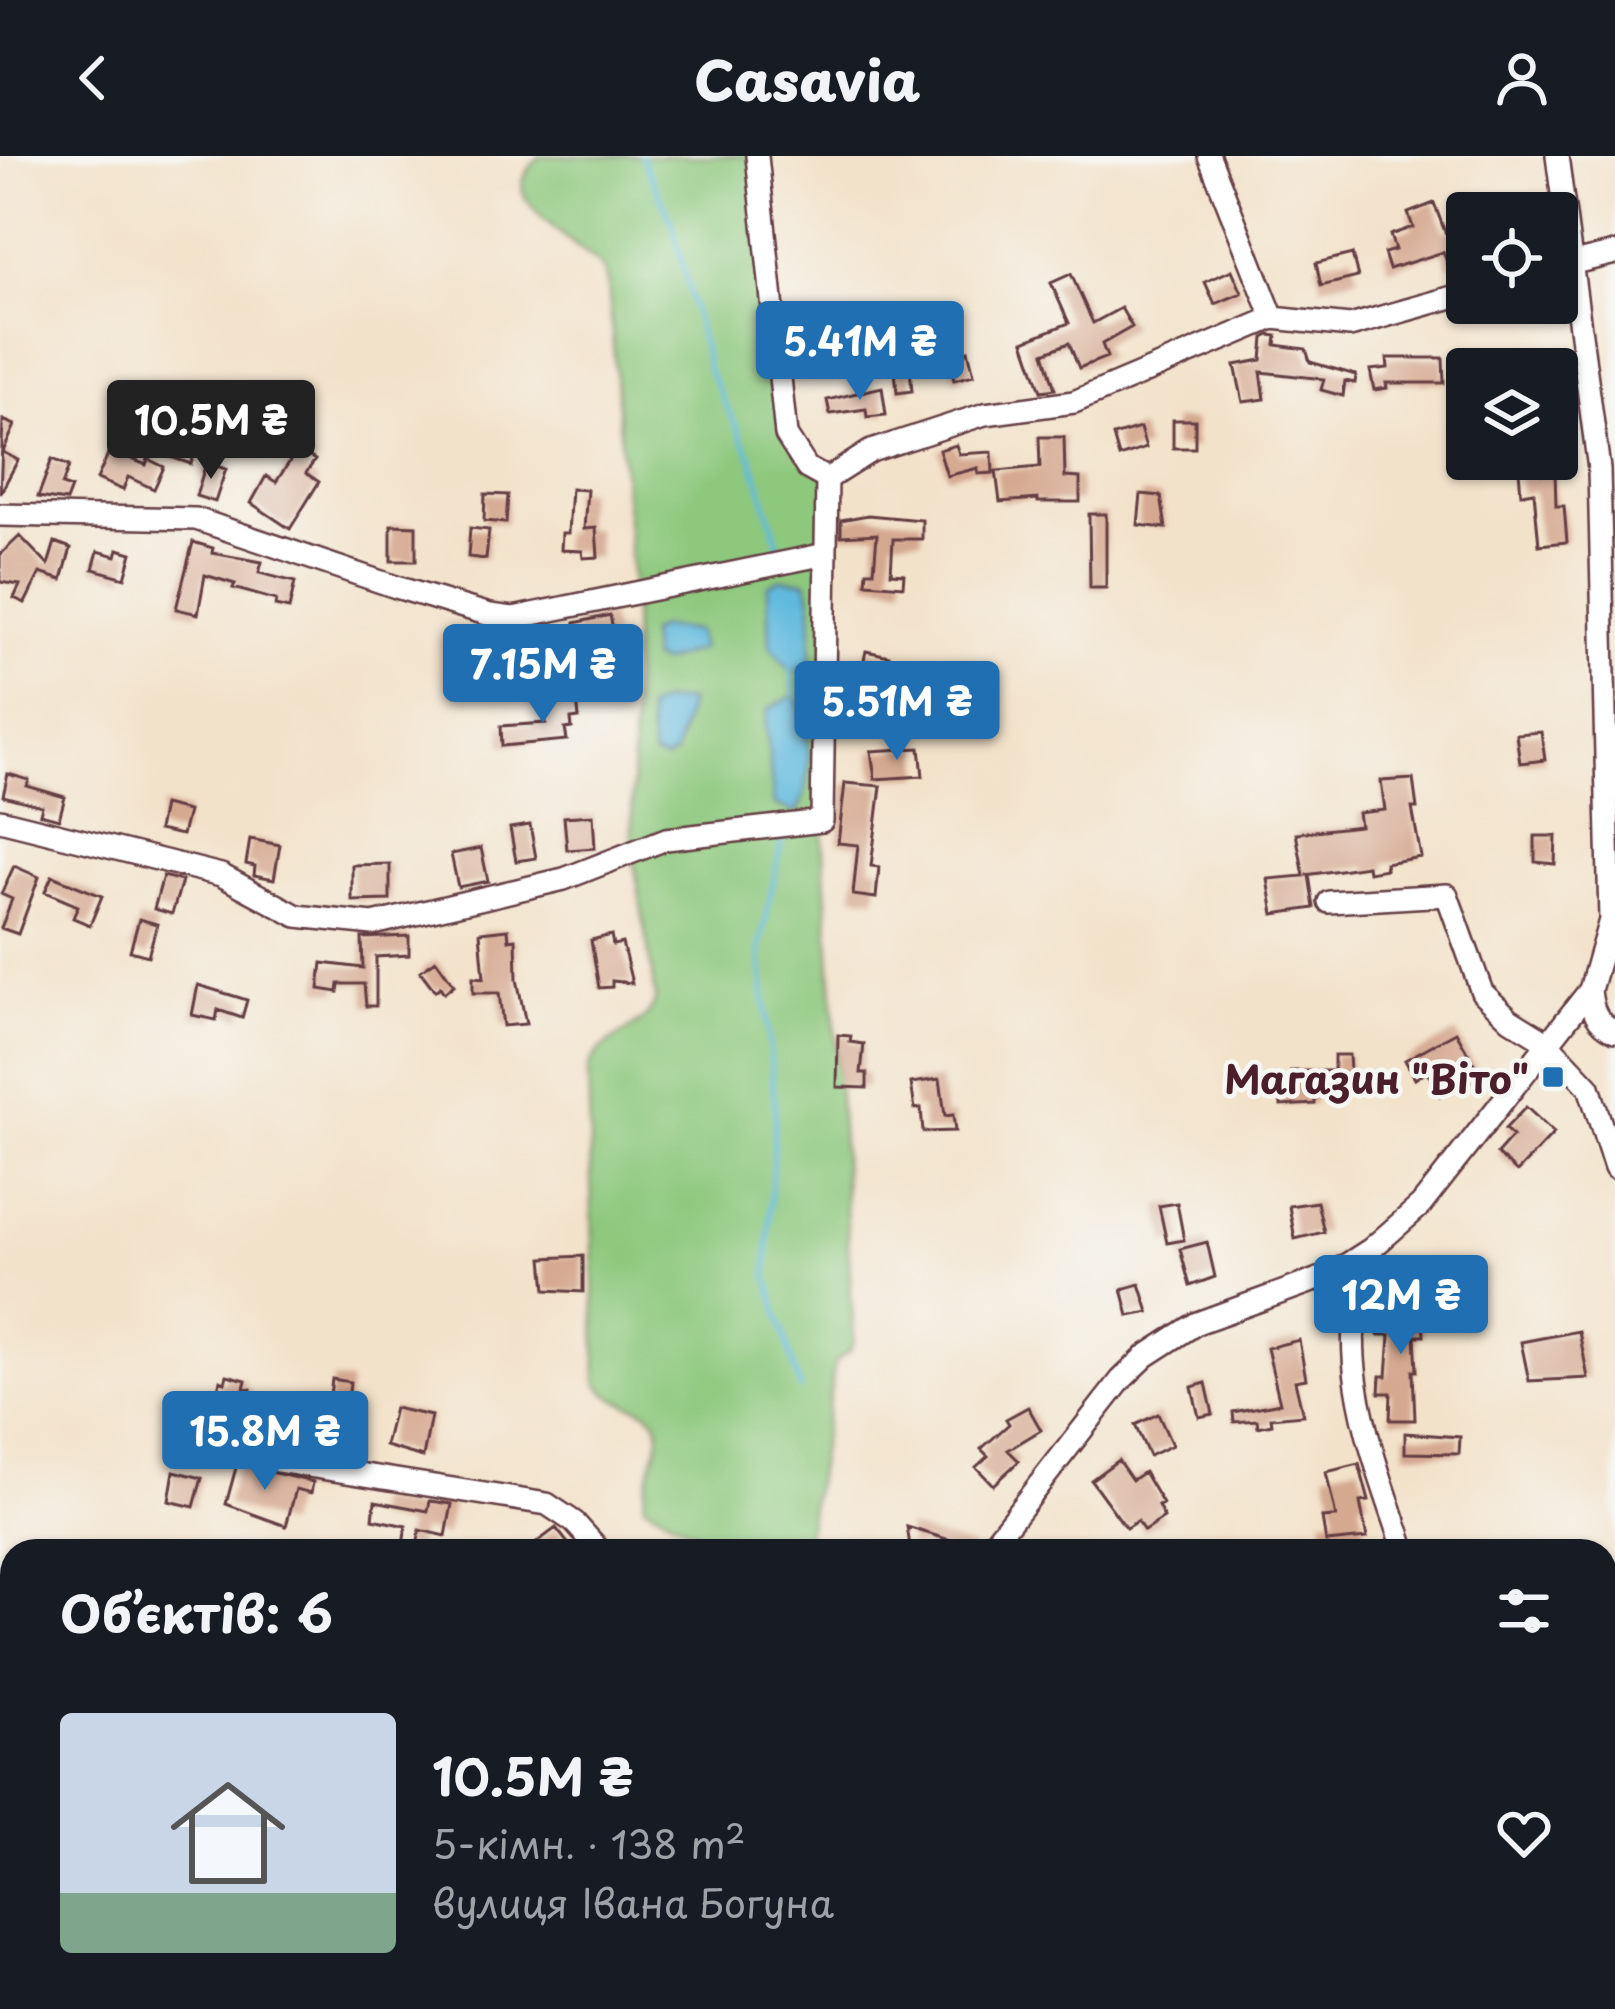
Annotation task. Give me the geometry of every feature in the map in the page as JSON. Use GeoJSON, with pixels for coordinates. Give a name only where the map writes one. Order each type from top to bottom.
{"type":"FeatureCollection","features":[{"type":"Feature","properties":{"kind":"street"},"geometry":{"type":"LineString","coordinates":[[757,156],[786,435],[807,468],[827,479]]}},
{"type":"Feature","properties":{"kind":"street"},"geometry":{"type":"LineString","coordinates":[[1209,156],[1274,319]]}},
{"type":"Feature","properties":{"kind":"street"},"geometry":{"type":"LineString","coordinates":[[1557,156],[1559,192]]}},
{"type":"Feature","properties":{"kind":"street"},"geometry":{"type":"LineString","coordinates":[[1578,262],[1615,254]]}},
{"type":"Feature","properties":{"kind":"street"},"geometry":{"type":"LineString","coordinates":[[827,479],[871,451],[985,414],[1074,402],[1274,319],[1350,326],[1446,299]]}},
{"type":"Feature","properties":{"kind":"street"},"geometry":{"type":"LineString","coordinates":[[1576,324],[1607,473],[1610,920],[1591,990],[1592,1010],[1615,1031]]}},
{"type":"Feature","properties":{"kind":"street"},"geometry":{"type":"LineString","coordinates":[[0,820],[221,875],[297,916],[373,924],[564,879],[666,839],[822,821],[827,479]]}},
{"type":"Feature","properties":{"kind":"street"},"geometry":{"type":"LineString","coordinates":[[0,514],[196,519],[396,587],[513,618],[826,554]]}},
{"type":"Feature","properties":{"kind":"street"},"geometry":{"type":"LineString","coordinates":[[1329,902],[1447,895],[1482,992],[1510,1019],[1546,1042],[1589,1087],[1615,1168]]}},
{"type":"Feature","properties":{"kind":"street"},"geometry":{"type":"LineString","coordinates":[[996,1539],[1121,1380],[1146,1357],[1196,1323],[1332,1274],[1371,1249],[1421,1205],[1591,990]]}},
{"type":"Feature","properties":{"kind":"street"},"geometry":{"type":"LineString","coordinates":[[1371,1249],[1355,1299],[1352,1355],[1363,1426],[1401,1539]]}},
{"type":"Feature","properties":{"kind":"street"},"geometry":{"type":"LineString","coordinates":[[278,1461],[548,1504],[589,1539]]}},
{"type":"Feature","properties":{"kind":"green space"},"geometry":{"type":"Polygon","coordinates":[[[540,156],[757,156],[786,435],[827,479],[822,821],[854,1340],[851,1349],[835,1362],[806,1539],[708,1539],[645,1505],[658,1427],[648,1412],[611,1396],[597,1381],[588,1070],[602,1049],[644,1019],[656,998],[632,848],[633,595],[608,281],[603,268],[527,200],[523,181],[540,156]]]}},
{"type":"Feature","properties":{"kind":"water"},"geometry":{"type":"Polygon","coordinates":[[[780,579],[807,581],[812,605],[811,666],[792,672],[770,646],[768,585],[780,579]]]}},
{"type":"Feature","properties":{"kind":"water"},"geometry":{"type":"Polygon","coordinates":[[[661,627],[696,631],[701,649],[662,663],[652,660],[649,633],[661,627]]]}},
{"type":"Feature","properties":{"kind":"water"},"geometry":{"type":"Polygon","coordinates":[[[795,695],[809,754],[806,786],[796,813],[774,805],[766,725],[768,709],[795,695]]]}},
{"type":"Feature","properties":{"kind":"water"},"geometry":{"type":"Polygon","coordinates":[[[689,701],[675,754],[666,760],[653,756],[647,709],[662,702],[689,701]]]}},
{"type":"Feature","properties":{"kind":"building"},"geometry":{"type":"Polygon","coordinates":[[[1434,203],[1446,232],[1446,260],[1443,252],[1389,269],[1384,253],[1395,250],[1390,235],[1413,227],[1408,213],[1434,203]]]}},
{"type":"Feature","properties":{"kind":"building"},"geometry":{"type":"Polygon","coordinates":[[[1352,254],[1358,277],[1321,286],[1316,263],[1352,254]]]}},
{"type":"Feature","properties":{"kind":"building"},"geometry":{"type":"Polygon","coordinates":[[[1232,270],[1242,293],[1215,304],[1205,282],[1232,270]]]}},
{"type":"Feature","properties":{"kind":"building"},"geometry":{"type":"Polygon","coordinates":[[[1071,274],[1093,323],[1121,308],[1132,327],[1102,344],[1107,357],[1079,368],[1069,343],[1044,353],[1055,389],[1041,391],[1024,341],[1069,323],[1051,283],[1071,274]]]}},
{"type":"Feature","properties":{"kind":"building"},"geometry":{"type":"Polygon","coordinates":[[[955,324],[974,375],[954,380],[942,327],[955,324]]]}},
{"type":"Feature","properties":{"kind":"building"},"geometry":{"type":"Polygon","coordinates":[[[1277,336],[1276,345],[1306,349],[1310,362],[1356,375],[1355,383],[1345,381],[1343,396],[1321,390],[1324,379],[1261,372],[1265,399],[1243,402],[1235,365],[1262,360],[1264,338],[1277,336]]]}},
{"type":"Feature","properties":{"kind":"building"},"geometry":{"type":"Polygon","coordinates":[[[909,357],[912,391],[897,393],[894,358],[909,357]]]}},
{"type":"Feature","properties":{"kind":"building"},"geometry":{"type":"Polygon","coordinates":[[[1387,358],[1443,358],[1444,383],[1386,383],[1387,388],[1374,390],[1370,370],[1388,368],[1387,358]]]}},
{"type":"Feature","properties":{"kind":"building"},"geometry":{"type":"Polygon","coordinates":[[[882,387],[886,415],[867,417],[866,409],[830,414],[827,400],[882,387]]]}},
{"type":"Feature","properties":{"kind":"building"},"geometry":{"type":"Polygon","coordinates":[[[3,420],[15,425],[3,452],[18,460],[0,494],[3,420]]]}},
{"type":"Feature","properties":{"kind":"building"},"geometry":{"type":"Polygon","coordinates":[[[1173,420],[1195,420],[1195,448],[1173,448],[1173,420]]]}},
{"type":"Feature","properties":{"kind":"building"},"geometry":{"type":"Polygon","coordinates":[[[1140,428],[1146,448],[1119,457],[1113,436],[1140,428]]]}},
{"type":"Feature","properties":{"kind":"building"},"geometry":{"type":"Polygon","coordinates":[[[170,431],[198,440],[191,464],[162,454],[170,431]]]}},
{"type":"Feature","properties":{"kind":"building"},"geometry":{"type":"Polygon","coordinates":[[[1039,437],[1064,437],[1065,477],[1080,478],[1080,502],[1000,502],[996,471],[1040,467],[1039,437]]]}},
{"type":"Feature","properties":{"kind":"building"},"geometry":{"type":"Polygon","coordinates":[[[956,445],[959,454],[992,452],[993,473],[978,474],[978,468],[947,476],[939,450],[956,445]]]}},
{"type":"Feature","properties":{"kind":"building"},"geometry":{"type":"Polygon","coordinates":[[[298,449],[315,460],[306,473],[319,482],[290,529],[251,503],[266,476],[276,482],[298,449]]]}},
{"type":"Feature","properties":{"kind":"building"},"geometry":{"type":"Polygon","coordinates":[[[110,450],[164,467],[154,489],[128,477],[123,490],[97,479],[110,450]]]}},
{"type":"Feature","properties":{"kind":"building"},"geometry":{"type":"Polygon","coordinates":[[[52,459],[69,466],[62,485],[71,488],[66,501],[38,497],[52,459]]]}},
{"type":"Feature","properties":{"kind":"building"},"geometry":{"type":"Polygon","coordinates":[[[206,463],[226,469],[215,502],[196,496],[206,463]]]}},
{"type":"Feature","properties":{"kind":"building"},"geometry":{"type":"Polygon","coordinates":[[[1520,480],[1555,480],[1556,506],[1564,506],[1567,542],[1539,545],[1534,492],[1521,494],[1520,480]]]}},
{"type":"Feature","properties":{"kind":"building"},"geometry":{"type":"Polygon","coordinates":[[[571,489],[587,490],[584,529],[596,528],[598,557],[583,558],[582,551],[561,550],[562,533],[568,533],[571,489]]]}},
{"type":"Feature","properties":{"kind":"building"},"geometry":{"type":"Polygon","coordinates":[[[485,494],[508,495],[506,523],[484,521],[485,494]]]}},
{"type":"Feature","properties":{"kind":"building"},"geometry":{"type":"Polygon","coordinates":[[[1141,494],[1161,496],[1166,528],[1138,525],[1141,494]]]}},
{"type":"Feature","properties":{"kind":"building"},"geometry":{"type":"Polygon","coordinates":[[[1089,514],[1106,514],[1106,588],[1090,588],[1089,514]]]}},
{"type":"Feature","properties":{"kind":"building"},"geometry":{"type":"Polygon","coordinates":[[[868,515],[922,520],[922,539],[893,539],[891,573],[904,574],[903,586],[866,583],[867,571],[874,571],[877,534],[841,536],[841,520],[868,515]]]}},
{"type":"Feature","properties":{"kind":"building"},"geometry":{"type":"Polygon","coordinates":[[[391,525],[416,526],[416,561],[391,561],[391,525]]]}},
{"type":"Feature","properties":{"kind":"building"},"geometry":{"type":"Polygon","coordinates":[[[470,528],[489,530],[486,559],[468,557],[470,528]]]}},
{"type":"Feature","properties":{"kind":"building"},"geometry":{"type":"Polygon","coordinates":[[[20,536],[48,565],[55,542],[71,548],[62,580],[40,573],[25,603],[14,598],[20,585],[0,582],[0,555],[20,536]]]}},
{"type":"Feature","properties":{"kind":"building"},"geometry":{"type":"Polygon","coordinates":[[[193,542],[213,548],[212,553],[262,562],[259,573],[295,582],[289,609],[205,575],[198,614],[176,609],[193,542]]]}},
{"type":"Feature","properties":{"kind":"building"},"geometry":{"type":"Polygon","coordinates":[[[118,549],[132,553],[125,578],[93,569],[98,551],[116,556],[118,549]]]}},
{"type":"Feature","properties":{"kind":"building"},"geometry":{"type":"Polygon","coordinates":[[[610,615],[614,635],[586,642],[593,671],[530,682],[527,669],[560,661],[557,649],[579,644],[575,623],[610,615]]]}},
{"type":"Feature","properties":{"kind":"building"},"geometry":{"type":"Polygon","coordinates":[[[866,651],[889,656],[882,685],[902,700],[897,707],[903,725],[880,732],[878,726],[853,722],[856,703],[840,700],[844,679],[859,682],[866,651]]]}},
{"type":"Feature","properties":{"kind":"building"},"geometry":{"type":"Polygon","coordinates":[[[577,700],[579,718],[571,719],[572,728],[565,729],[567,740],[502,746],[501,726],[546,723],[544,704],[577,700]]]}},
{"type":"Feature","properties":{"kind":"building"},"geometry":{"type":"Polygon","coordinates":[[[1541,732],[1545,760],[1520,763],[1516,734],[1541,732]]]}},
{"type":"Feature","properties":{"kind":"building"},"geometry":{"type":"Polygon","coordinates":[[[920,748],[923,776],[875,779],[871,751],[920,748]]]}},
{"type":"Feature","properties":{"kind":"building"},"geometry":{"type":"Polygon","coordinates":[[[8,774],[29,780],[27,786],[65,797],[59,819],[40,814],[42,806],[3,796],[8,774]]]}},
{"type":"Feature","properties":{"kind":"building"},"geometry":{"type":"Polygon","coordinates":[[[1413,779],[1417,808],[1412,808],[1421,857],[1385,863],[1386,869],[1368,872],[1367,866],[1306,875],[1314,908],[1274,914],[1268,879],[1304,876],[1296,833],[1360,826],[1358,813],[1385,810],[1381,781],[1413,779]]]}},
{"type":"Feature","properties":{"kind":"building"},"geometry":{"type":"Polygon","coordinates":[[[845,783],[881,786],[871,866],[879,867],[876,898],[853,895],[858,845],[838,843],[845,783]]]}},
{"type":"Feature","properties":{"kind":"building"},"geometry":{"type":"Polygon","coordinates":[[[163,805],[188,811],[182,835],[158,830],[163,805]]]}},
{"type":"Feature","properties":{"kind":"building"},"geometry":{"type":"Polygon","coordinates":[[[593,815],[595,848],[567,850],[564,817],[593,815]]]}},
{"type":"Feature","properties":{"kind":"building"},"geometry":{"type":"Polygon","coordinates":[[[530,825],[536,858],[516,861],[510,828],[530,825]]]}},
{"type":"Feature","properties":{"kind":"building"},"geometry":{"type":"Polygon","coordinates":[[[1535,836],[1556,836],[1555,864],[1535,862],[1535,836]]]}},
{"type":"Feature","properties":{"kind":"building"},"geometry":{"type":"Polygon","coordinates":[[[250,839],[280,845],[274,879],[254,875],[255,866],[246,864],[250,839]]]}},
{"type":"Feature","properties":{"kind":"building"},"geometry":{"type":"Polygon","coordinates":[[[481,848],[488,881],[458,887],[451,854],[481,848]]]}},
{"type":"Feature","properties":{"kind":"building"},"geometry":{"type":"Polygon","coordinates":[[[390,864],[390,900],[352,901],[352,865],[390,864]]]}},
{"type":"Feature","properties":{"kind":"building"},"geometry":{"type":"Polygon","coordinates":[[[14,866],[39,877],[18,934],[1,928],[12,899],[1,894],[14,866]]]}},
{"type":"Feature","properties":{"kind":"building"},"geometry":{"type":"Polygon","coordinates":[[[52,876],[102,896],[90,925],[73,918],[78,906],[45,892],[52,876]]]}},
{"type":"Feature","properties":{"kind":"building"},"geometry":{"type":"Polygon","coordinates":[[[163,876],[182,881],[172,914],[154,909],[163,876]]]}},
{"type":"Feature","properties":{"kind":"building"},"geometry":{"type":"Polygon","coordinates":[[[139,919],[157,924],[148,956],[130,951],[139,919]]]}},
{"type":"Feature","properties":{"kind":"building"},"geometry":{"type":"Polygon","coordinates":[[[508,929],[509,940],[516,939],[517,979],[526,1024],[503,1026],[499,993],[473,993],[473,977],[484,978],[480,932],[508,929]]]}},
{"type":"Feature","properties":{"kind":"building"},"geometry":{"type":"Polygon","coordinates":[[[611,935],[613,945],[622,943],[632,983],[612,981],[612,987],[599,988],[591,940],[611,935]]]}},
{"type":"Feature","properties":{"kind":"building"},"geometry":{"type":"Polygon","coordinates":[[[409,936],[409,955],[376,957],[376,1006],[366,1006],[364,984],[339,984],[338,992],[319,989],[322,963],[363,968],[362,938],[409,936]]]}},
{"type":"Feature","properties":{"kind":"building"},"geometry":{"type":"Polygon","coordinates":[[[436,960],[454,985],[444,993],[440,987],[435,991],[420,971],[436,960]]]}},
{"type":"Feature","properties":{"kind":"building"},"geometry":{"type":"Polygon","coordinates":[[[198,985],[247,1000],[242,1018],[218,1010],[216,1020],[192,1015],[198,985]]]}},
{"type":"Feature","properties":{"kind":"building"},"geometry":{"type":"Polygon","coordinates":[[[1456,1032],[1481,1076],[1440,1097],[1427,1071],[1415,1079],[1405,1060],[1456,1032]]]}},
{"type":"Feature","properties":{"kind":"building"},"geometry":{"type":"Polygon","coordinates":[[[838,1035],[864,1044],[861,1073],[867,1073],[867,1088],[837,1087],[838,1035]]]}},
{"type":"Feature","properties":{"kind":"building"},"geometry":{"type":"Polygon","coordinates":[[[1334,1055],[1349,1055],[1351,1088],[1315,1086],[1315,1104],[1281,1106],[1280,1080],[1292,1081],[1291,1071],[1334,1071],[1334,1055]]]}},
{"type":"Feature","properties":{"kind":"building"},"geometry":{"type":"Polygon","coordinates":[[[940,1079],[945,1116],[953,1115],[955,1131],[923,1132],[921,1108],[915,1109],[911,1083],[940,1079]]]}},
{"type":"Feature","properties":{"kind":"building"},"geometry":{"type":"Polygon","coordinates":[[[1526,1107],[1554,1133],[1517,1172],[1497,1154],[1513,1136],[1505,1129],[1526,1107]]]}},
{"type":"Feature","properties":{"kind":"building"},"geometry":{"type":"Polygon","coordinates":[[[1317,1202],[1324,1232],[1295,1239],[1289,1206],[1317,1202]]]}},
{"type":"Feature","properties":{"kind":"building"},"geometry":{"type":"Polygon","coordinates":[[[1177,1203],[1184,1240],[1167,1243],[1159,1206],[1177,1203]]]}},
{"type":"Feature","properties":{"kind":"building"},"geometry":{"type":"Polygon","coordinates":[[[1207,1242],[1215,1277],[1190,1286],[1180,1249],[1207,1242]]]}},
{"type":"Feature","properties":{"kind":"building"},"geometry":{"type":"Polygon","coordinates":[[[583,1256],[583,1292],[546,1290],[543,1258],[583,1256]]]}},
{"type":"Feature","properties":{"kind":"building"},"geometry":{"type":"Polygon","coordinates":[[[1140,1284],[1149,1312],[1129,1316],[1122,1289],[1140,1284]]]}},
{"type":"Feature","properties":{"kind":"building"},"geometry":{"type":"Polygon","coordinates":[[[1395,1301],[1422,1305],[1424,1336],[1415,1336],[1415,1420],[1390,1420],[1391,1393],[1379,1393],[1380,1376],[1387,1376],[1390,1335],[1378,1335],[1380,1311],[1395,1311],[1395,1301]]]}},
{"type":"Feature","properties":{"kind":"building"},"geometry":{"type":"Polygon","coordinates":[[[1579,1331],[1588,1378],[1529,1381],[1521,1342],[1579,1331]]]}},
{"type":"Feature","properties":{"kind":"building"},"geometry":{"type":"Polygon","coordinates":[[[1299,1340],[1306,1379],[1295,1381],[1303,1415],[1271,1418],[1272,1424],[1258,1427],[1257,1420],[1234,1422],[1233,1412],[1280,1403],[1267,1348],[1299,1340]]]}},
{"type":"Feature","properties":{"kind":"building"},"geometry":{"type":"Polygon","coordinates":[[[227,1375],[246,1380],[244,1388],[251,1389],[247,1422],[213,1415],[220,1380],[225,1382],[227,1375]]]}},
{"type":"Feature","properties":{"kind":"building"},"geometry":{"type":"Polygon","coordinates":[[[332,1379],[350,1382],[343,1448],[324,1444],[332,1379]]]}},
{"type":"Feature","properties":{"kind":"building"},"geometry":{"type":"Polygon","coordinates":[[[1206,1383],[1213,1414],[1199,1417],[1192,1387],[1206,1383]]]}},
{"type":"Feature","properties":{"kind":"building"},"geometry":{"type":"Polygon","coordinates":[[[1028,1407],[1041,1430],[1008,1450],[1019,1461],[993,1485],[976,1467],[988,1456],[981,1449],[1009,1424],[1006,1419],[1028,1407]]]}},
{"type":"Feature","properties":{"kind":"building"},"geometry":{"type":"Polygon","coordinates":[[[394,1408],[431,1416],[423,1457],[385,1446],[394,1408]]]}},
{"type":"Feature","properties":{"kind":"building"},"geometry":{"type":"Polygon","coordinates":[[[1158,1414],[1172,1445],[1149,1456],[1135,1425],[1158,1414]]]}},
{"type":"Feature","properties":{"kind":"building"},"geometry":{"type":"Polygon","coordinates":[[[1405,1433],[1460,1437],[1459,1454],[1405,1453],[1405,1433]]]}},
{"type":"Feature","properties":{"kind":"building"},"geometry":{"type":"Polygon","coordinates":[[[1118,1460],[1132,1480],[1144,1472],[1163,1504],[1158,1506],[1164,1518],[1144,1531],[1137,1521],[1126,1528],[1091,1480],[1118,1460]]]}},
{"type":"Feature","properties":{"kind":"building"},"geometry":{"type":"Polygon","coordinates":[[[237,1464],[313,1482],[311,1493],[296,1489],[286,1526],[226,1504],[237,1464]]]}},
{"type":"Feature","properties":{"kind":"building"},"geometry":{"type":"Polygon","coordinates":[[[1359,1464],[1369,1501],[1360,1502],[1367,1538],[1326,1539],[1322,1518],[1336,1517],[1326,1472],[1359,1464]]]}},
{"type":"Feature","properties":{"kind":"building"},"geometry":{"type":"Polygon","coordinates":[[[174,1471],[202,1478],[194,1507],[169,1501],[174,1471]]]}},
{"type":"Feature","properties":{"kind":"building"},"geometry":{"type":"Polygon","coordinates":[[[375,1501],[428,1511],[430,1501],[452,1504],[446,1536],[420,1530],[418,1539],[404,1539],[406,1526],[373,1519],[375,1501]]]}},
{"type":"Feature","properties":{"kind":"building"},"geometry":{"type":"Polygon","coordinates":[[[907,1527],[947,1539],[909,1539],[907,1527]]]}},
{"type":"Feature","properties":{"kind":"building"},"geometry":{"type":"Polygon","coordinates":[[[556,1528],[565,1539],[541,1539],[556,1528]]]}},
{"type":"Feature","properties":{"kind":"waterway"},"geometry":{"type":"LineString","coordinates":[[641,156],[672,221],[708,369],[752,458],[779,546]]}},
{"type":"Feature","properties":{"kind":"waterway"},"geometry":{"type":"LineString","coordinates":[[791,666],[795,696]]}},
{"type":"Feature","properties":{"kind":"waterway"},"geometry":{"type":"LineString","coordinates":[[782,840],[760,947],[775,1109],[767,1274],[800,1389]]}},
{"type":"Feature","properties":{"kind":"place","name":"Магазин \"Віто\""},"geometry":{"type":"Point","coordinates":[1553,1077]}}]}
